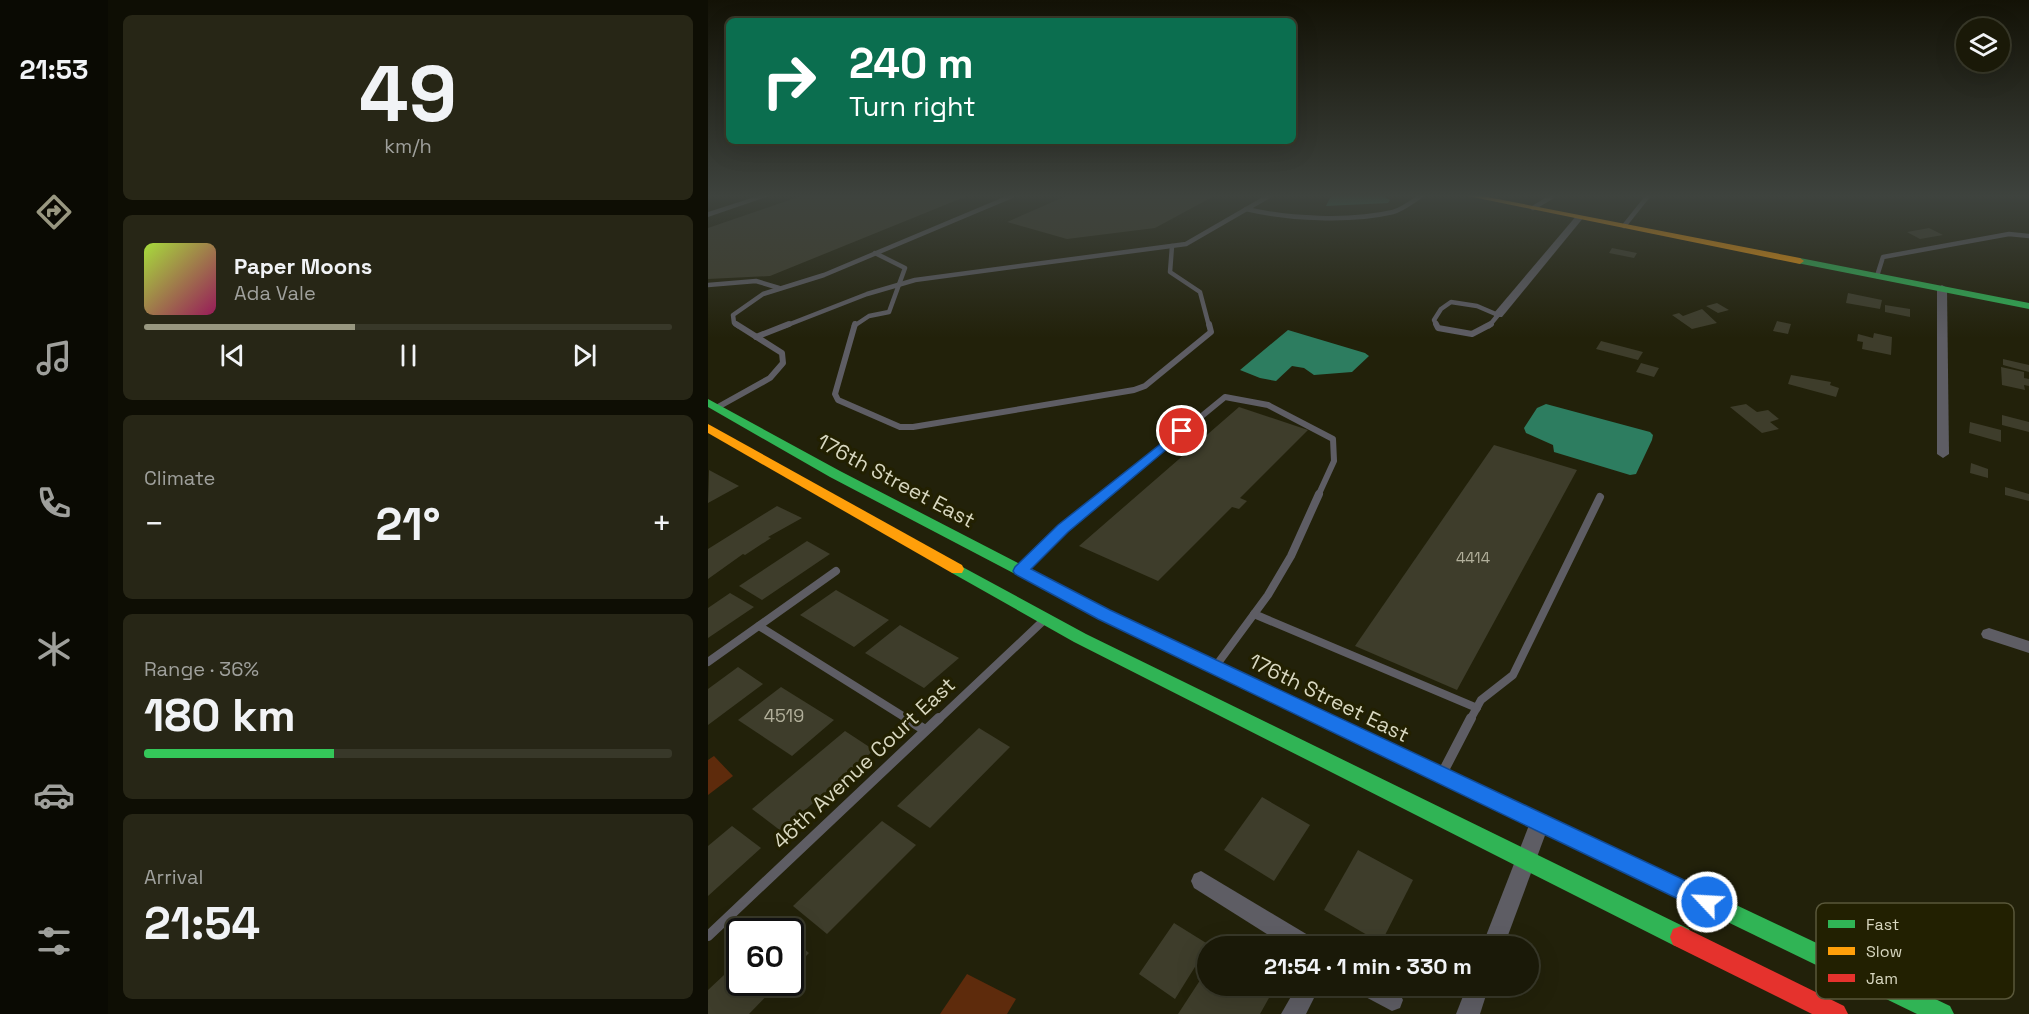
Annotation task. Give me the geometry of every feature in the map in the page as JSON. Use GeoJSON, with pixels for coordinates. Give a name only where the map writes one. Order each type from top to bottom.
{"type":"FeatureCollection","features":[{"type":"Feature","properties":{"kind":"main road"},"geometry":{"type":"LineString","coordinates":[[1712,243],[2029,306]]}},
{"type":"Feature","properties":{"kind":"main road","name":"176th Street East"},"geometry":{"type":"LineString","coordinates":[[713,404],[835,474],[1020,571],[1215,667],[1816,954]]}},
{"type":"Feature","properties":{"kind":"main road"},"geometry":{"type":"LineString","coordinates":[[709,429],[737,435],[820,477],[835,474]]}},
{"type":"Feature","properties":{"kind":"main road"},"geometry":{"type":"LineString","coordinates":[[709,429],[1046,619],[1836,1014]]}},
{"type":"Feature","properties":{"kind":"main road","name":"176th Street East"},"geometry":{"type":"LineString","coordinates":[[1911,999],[1942,1014]]}},
{"type":"Feature","properties":{"kind":"street"},"geometry":{"type":"LineString","coordinates":[[1498,315],[1558,243]]}},
{"type":"Feature","properties":{"kind":"street"},"geometry":{"type":"LineString","coordinates":[[1942,288],[1942,454]]}},
{"type":"Feature","properties":{"kind":"street"},"geometry":{"type":"LineString","coordinates":[[1989,634],[2029,647]]}},
{"type":"Feature","properties":{"kind":"street"},"geometry":{"type":"LineString","coordinates":[[1496,936],[1540,822]]}},
{"type":"Feature","properties":{"kind":"street"},"geometry":{"type":"LineString","coordinates":[[1201,881],[1289,936]]}},
{"type":"Feature","properties":{"kind":"street"},"geometry":{"type":"LineString","coordinates":[[1293,1014],[1303,996]]}},
{"type":"Feature","properties":{"kind":"street"},"geometry":{"type":"LineString","coordinates":[[1385,996],[1392,1000]]}},
{"type":"Feature","properties":{"kind":"street"},"geometry":{"type":"LineString","coordinates":[[1468,1014],[1474,996]]}},
{"type":"Feature","properties":{"kind":"lane"},"geometry":{"type":"LineString","coordinates":[[713,404],[770,378],[783,363],[782,354],[739,328],[734,323],[733,315],[748,302],[797,280],[824,275],[898,243]]}},
{"type":"Feature","properties":{"kind":"lane"},"geometry":{"type":"LineString","coordinates":[[756,337],[867,294],[902,283],[1187,243]]}},
{"type":"Feature","properties":{"kind":"lane"},"geometry":{"type":"LineString","coordinates":[[1877,276],[1882,257],[1958,243]]}},
{"type":"Feature","properties":{"kind":"lane"},"geometry":{"type":"LineString","coordinates":[[875,253],[903,265],[905,268],[902,283],[889,312],[869,316],[854,325],[835,394],[838,400],[900,427],[913,427],[1145,386],[1212,332],[1200,292],[1170,272],[1172,246]]}},
{"type":"Feature","properties":{"kind":"lane"},"geometry":{"type":"LineString","coordinates":[[708,285],[756,281],[780,288]]}},
{"type":"Feature","properties":{"kind":"lane"},"geometry":{"type":"LineString","coordinates":[[1451,302],[1477,306],[1498,315],[1490,328],[1473,334],[1438,328],[1434,320],[1441,306],[1451,302]]}},
{"type":"Feature","properties":{"kind":"lane"},"geometry":{"type":"LineString","coordinates":[[1020,571],[1063,529],[1215,403],[1225,397],[1238,397],[1266,404],[1333,439],[1334,461],[1291,556],[1254,614],[1215,667]]}},
{"type":"Feature","properties":{"kind":"lane"},"geometry":{"type":"LineString","coordinates":[[1442,775],[1481,700],[1513,675],[1600,497]]}},
{"type":"Feature","properties":{"kind":"lane"},"geometry":{"type":"LineString","coordinates":[[708,662],[836,571]]}},
{"type":"Feature","properties":{"kind":"lane"},"geometry":{"type":"LineString","coordinates":[[1254,614],[1477,708]]}},
{"type":"Feature","properties":{"kind":"lane","name":"46th Avenue Court East"},"geometry":{"type":"LineString","coordinates":[[708,936],[925,730],[1046,619]]}},
{"type":"Feature","properties":{"kind":"lane"},"geometry":{"type":"LineString","coordinates":[[759,626],[925,730]]}},
{"type":"Feature","properties":{"kind":"shaded area"},"geometry":{"type":"Polygon","coordinates":[[[1288,330],[1369,356],[1352,372],[1314,375],[1304,368],[1292,366],[1276,381],[1260,378],[1240,370],[1288,330]]]}},
{"type":"Feature","properties":{"kind":"shaded area"},"geometry":{"type":"Polygon","coordinates":[[[1546,404],[1650,432],[1653,435],[1652,440],[1636,474],[1630,475],[1554,452],[1553,445],[1526,433],[1524,428],[1537,408],[1546,404]]]}},
{"type":"Feature","properties":{"kind":"shaded area"},"geometry":{"type":"Polygon","coordinates":[[[714,756],[733,776],[708,795],[708,760],[714,756]]]}},
{"type":"Feature","properties":{"kind":"shaded area"},"geometry":{"type":"Polygon","coordinates":[[[967,974],[1016,999],[1007,1014],[940,1014],[967,974]]]}},
{"type":"Feature","properties":{"kind":"building"},"geometry":{"type":"Polygon","coordinates":[[[708,243],[850,243],[770,276],[708,279],[708,243]]]}},
{"type":"Feature","properties":{"kind":"building"},"geometry":{"type":"Polygon","coordinates":[[[1612,248],[1637,253],[1634,258],[1609,253],[1612,248]]]}},
{"type":"Feature","properties":{"kind":"building"},"geometry":{"type":"Polygon","coordinates":[[[1848,293],[1882,300],[1880,309],[1846,303],[1848,293]]]}},
{"type":"Feature","properties":{"kind":"building"},"geometry":{"type":"Polygon","coordinates":[[[1717,303],[1729,310],[1718,313],[1706,306],[1717,303]]]}},
{"type":"Feature","properties":{"kind":"building"},"geometry":{"type":"Polygon","coordinates":[[[1885,305],[1910,309],[1910,317],[1885,312],[1885,305]]]}},
{"type":"Feature","properties":{"kind":"building"},"geometry":{"type":"Polygon","coordinates":[[[1702,309],[1717,323],[1692,329],[1672,315],[1679,313],[1683,316],[1702,309]]]}},
{"type":"Feature","properties":{"kind":"building"},"geometry":{"type":"Polygon","coordinates":[[[1777,321],[1791,324],[1788,334],[1773,331],[1777,321]]]}},
{"type":"Feature","properties":{"kind":"building"},"geometry":{"type":"Polygon","coordinates":[[[1874,333],[1892,337],[1891,355],[1862,349],[1863,342],[1857,341],[1858,334],[1873,338],[1874,333]]]}},
{"type":"Feature","properties":{"kind":"building"},"geometry":{"type":"Polygon","coordinates":[[[1601,341],[1643,352],[1638,360],[1596,349],[1601,341]]]}},
{"type":"Feature","properties":{"kind":"building"},"geometry":{"type":"Polygon","coordinates":[[[2003,359],[2029,365],[2029,372],[2003,365],[2003,359]]]}},
{"type":"Feature","properties":{"kind":"building"},"geometry":{"type":"Polygon","coordinates":[[[1641,363],[1659,368],[1654,377],[1636,372],[1641,363]]]}},
{"type":"Feature","properties":{"kind":"building"},"geometry":{"type":"Polygon","coordinates":[[[2001,367],[2024,372],[2024,378],[2029,379],[2029,386],[2024,385],[2025,390],[2002,385],[2001,367]]]}},
{"type":"Feature","properties":{"kind":"building"},"geometry":{"type":"Polygon","coordinates":[[[1791,375],[1831,382],[1830,385],[1839,388],[1836,397],[1788,384],[1791,375]]]}},
{"type":"Feature","properties":{"kind":"building"},"geometry":{"type":"Polygon","coordinates":[[[1746,404],[1757,412],[1768,410],[1779,419],[1770,422],[1779,429],[1762,433],[1730,407],[1746,404]]]}},
{"type":"Feature","properties":{"kind":"building"},"geometry":{"type":"Polygon","coordinates":[[[1239,407],[1308,430],[1240,498],[1247,501],[1239,509],[1232,507],[1158,581],[1079,546],[1239,407]]]}},
{"type":"Feature","properties":{"kind":"building"},"geometry":{"type":"Polygon","coordinates":[[[2002,415],[2029,422],[2029,432],[2002,425],[2002,415]]]}},
{"type":"Feature","properties":{"kind":"building"},"geometry":{"type":"Polygon","coordinates":[[[1970,422],[2001,430],[2001,442],[1969,433],[1970,422]]]}},
{"type":"Feature","properties":{"kind":"building"},"geometry":{"type":"Polygon","coordinates":[[[1494,445],[1577,470],[1457,690],[1355,646],[1494,445]]]}},
{"type":"Feature","properties":{"kind":"building"},"geometry":{"type":"Polygon","coordinates":[[[1971,463],[1988,469],[1988,478],[1970,473],[1971,463]]]}},
{"type":"Feature","properties":{"kind":"building"},"geometry":{"type":"Polygon","coordinates":[[[709,470],[739,486],[708,503],[709,470]]]}},
{"type":"Feature","properties":{"kind":"building"},"geometry":{"type":"Polygon","coordinates":[[[2005,487],[2029,494],[2029,501],[2005,495],[2005,487]]]}},
{"type":"Feature","properties":{"kind":"building"},"geometry":{"type":"Polygon","coordinates":[[[777,506],[802,518],[768,537],[771,538],[745,555],[743,554],[708,579],[708,549],[777,506]]]}},
{"type":"Feature","properties":{"kind":"building"},"geometry":{"type":"Polygon","coordinates":[[[807,541],[830,554],[762,600],[739,586],[807,541]]]}},
{"type":"Feature","properties":{"kind":"building"},"geometry":{"type":"Polygon","coordinates":[[[836,590],[889,620],[854,647],[800,615],[836,590]]]}},
{"type":"Feature","properties":{"kind":"building"},"geometry":{"type":"Polygon","coordinates":[[[730,593],[754,607],[708,638],[708,608],[730,593]]]}},
{"type":"Feature","properties":{"kind":"building"},"geometry":{"type":"Polygon","coordinates":[[[900,625],[959,658],[924,688],[865,653],[900,625]]]}},
{"type":"Feature","properties":{"kind":"building"},"geometry":{"type":"Polygon","coordinates":[[[738,667],[763,684],[708,725],[708,689],[738,667]]]}},
{"type":"Feature","properties":{"kind":"building"},"geometry":{"type":"Polygon","coordinates":[[[781,687],[834,720],[792,756],[738,720],[781,687]]]}},
{"type":"Feature","properties":{"kind":"building"},"geometry":{"type":"Polygon","coordinates":[[[979,728],[1010,747],[930,828],[897,806],[979,728]]]}},
{"type":"Feature","properties":{"kind":"building"},"geometry":{"type":"Polygon","coordinates":[[[845,731],[874,750],[781,831],[752,809],[845,731]]]}},
{"type":"Feature","properties":{"kind":"building"},"geometry":{"type":"Polygon","coordinates":[[[1262,797],[1310,825],[1274,881],[1224,850],[1262,797]]]}},
{"type":"Feature","properties":{"kind":"building"},"geometry":{"type":"Polygon","coordinates":[[[882,821],[916,845],[827,934],[793,906],[882,821]]]}},
{"type":"Feature","properties":{"kind":"building"},"geometry":{"type":"Polygon","coordinates":[[[732,826],[761,848],[708,896],[708,846],[732,826]]]}},
{"type":"Feature","properties":{"kind":"building"},"geometry":{"type":"Polygon","coordinates":[[[1358,850],[1413,880],[1385,936],[1369,936],[1324,910],[1358,850]]]}},
{"type":"Feature","properties":{"kind":"building"},"geometry":{"type":"Polygon","coordinates":[[[1174,923],[1197,937],[1197,964],[1175,999],[1139,974],[1174,923]]]}},
{"type":"Feature","properties":{"kind":"building"},"geometry":{"type":"Polygon","coordinates":[[[804,949],[809,953],[804,958],[804,949]]]}},
{"type":"Feature","properties":{"kind":"building"},"geometry":{"type":"Polygon","coordinates":[[[726,973],[726,996],[766,996],[749,1014],[708,1014],[708,990],[726,973]]]}},
{"type":"Feature","properties":{"kind":"building"},"geometry":{"type":"Polygon","coordinates":[[[1197,985],[1197,996],[1270,996],[1260,1014],[1178,1014],[1197,985]]]}},
{"type":"Feature","properties":{"kind":"traffic: fast"},"geometry":{"type":"LineString","coordinates":[[1800,261],[2029,306]]}},
{"type":"Feature","properties":{"kind":"traffic: fast"},"geometry":{"type":"LineString","coordinates":[[708,402],[835,474],[1104,614],[1425,767]]}},
{"type":"Feature","properties":{"kind":"traffic: fast"},"geometry":{"type":"LineString","coordinates":[[957,569],[1080,638],[1681,937]]}},
{"type":"Feature","properties":{"kind":"traffic: fast"},"geometry":{"type":"LineString","coordinates":[[1679,888],[1816,954]]}},
{"type":"Feature","properties":{"kind":"traffic: fast"},"geometry":{"type":"LineString","coordinates":[[1911,999],[1942,1014]]}},
{"type":"Feature","properties":{"kind":"traffic: slow"},"geometry":{"type":"LineString","coordinates":[[1711,243],[1800,261]]}},
{"type":"Feature","properties":{"kind":"traffic: slow"},"geometry":{"type":"LineString","coordinates":[[708,428],[957,569]]}},
{"type":"Feature","properties":{"kind":"traffic: slow"},"geometry":{"type":"LineString","coordinates":[[1425,767],[1679,888]]}},
{"type":"Feature","properties":{"kind":"traffic: jam"},"geometry":{"type":"LineString","coordinates":[[1681,937],[1836,1014]]}},
{"type":"Feature","properties":{"kind":"route"},"geometry":{"type":"LineString","coordinates":[[1182,431],[1063,529],[1020,571],[1104,614],[1707,902]]}}]}
